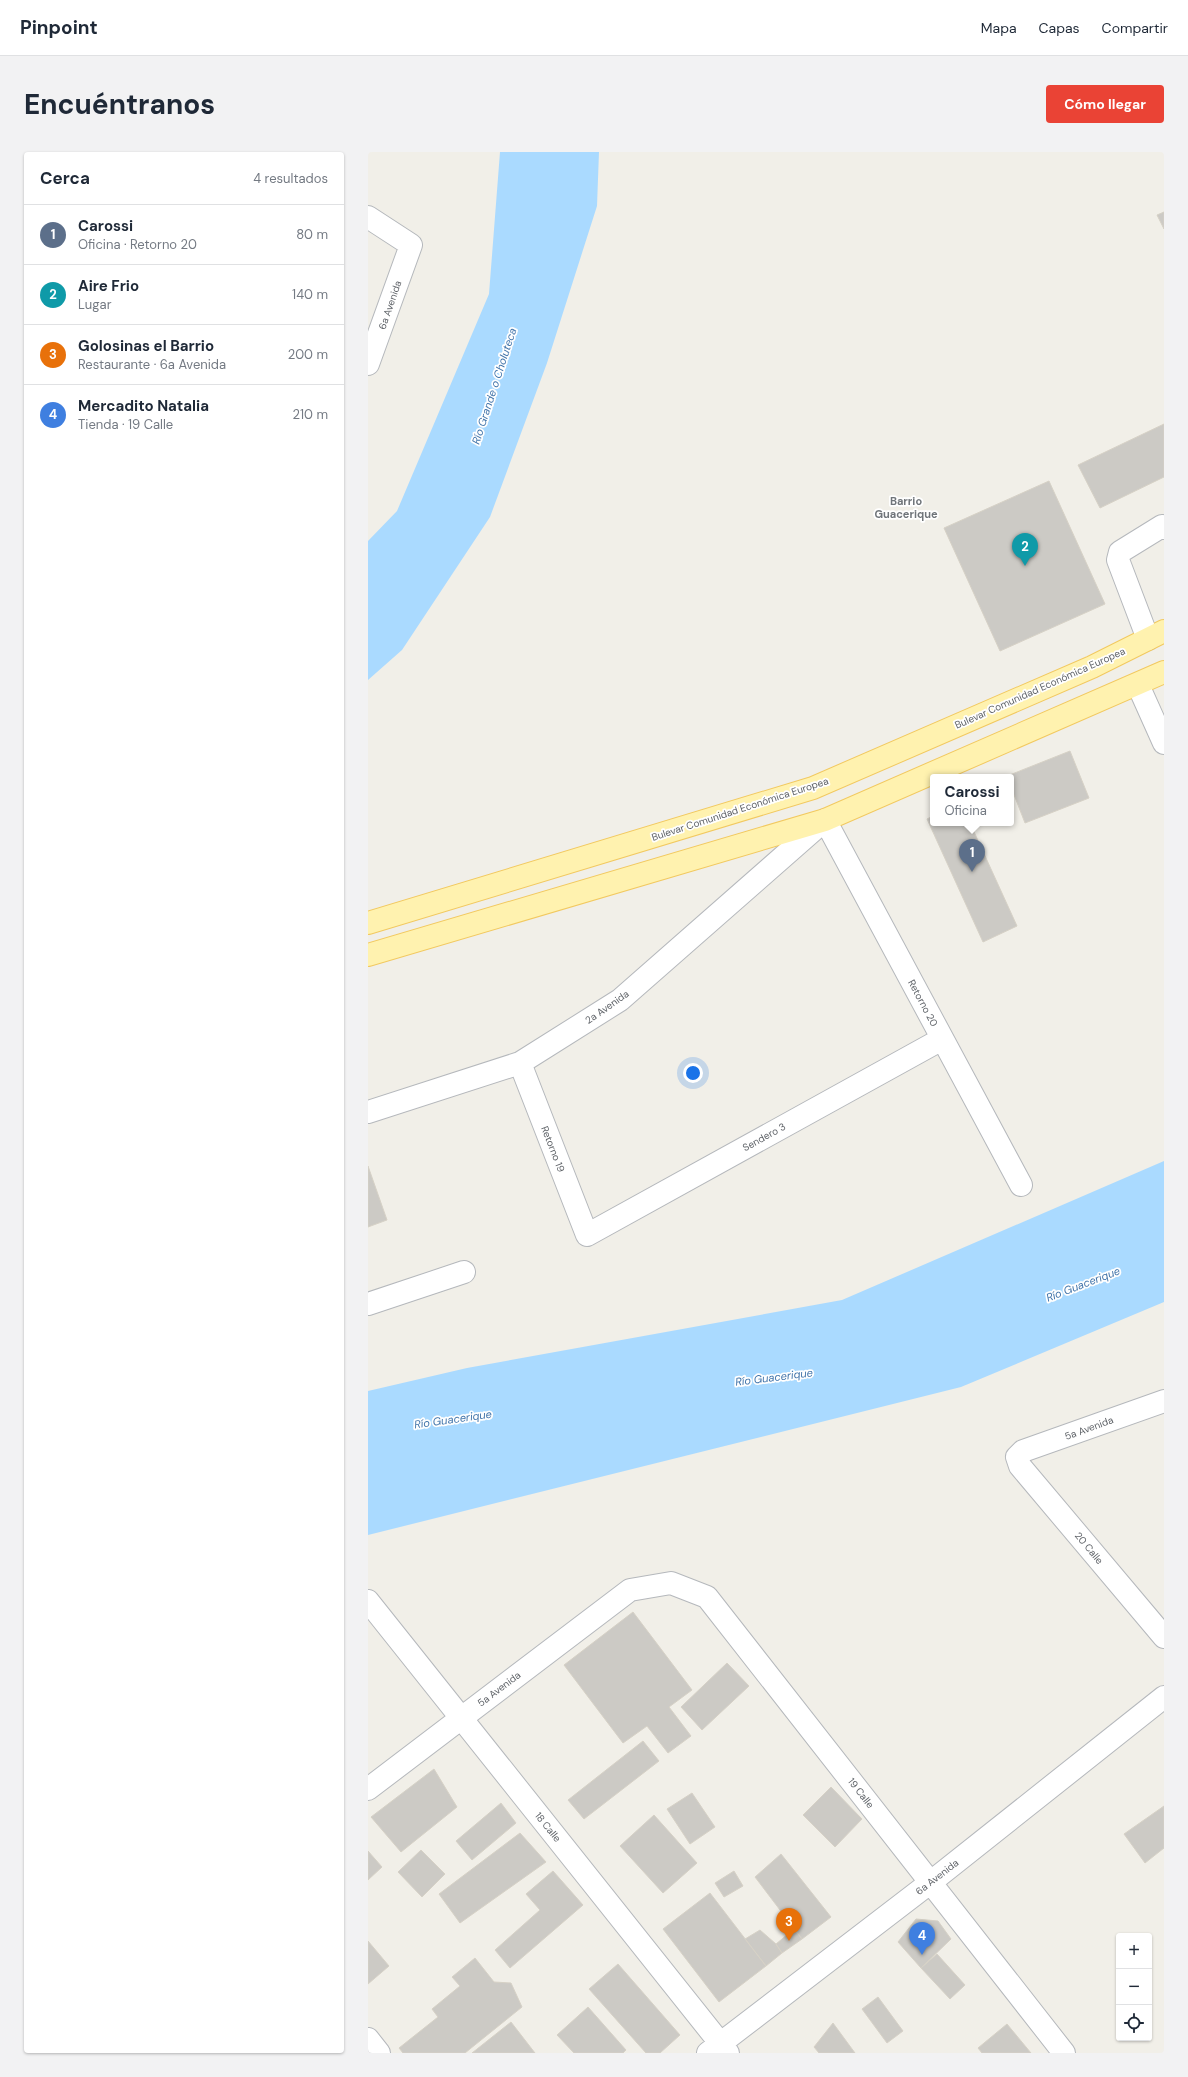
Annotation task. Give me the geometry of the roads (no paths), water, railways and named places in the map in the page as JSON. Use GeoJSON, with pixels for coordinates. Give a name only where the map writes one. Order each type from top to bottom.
{"type":"FeatureCollection","features":[{"type":"Feature","properties":{"kind":"main road","name":"Bulevar Comunidad Económica Europea"},"geometry":{"type":"LineString","coordinates":[[368,923],[813,788],[1092,667],[1156,635]]}},
{"type":"Feature","properties":{"kind":"main road"},"geometry":{"type":"LineString","coordinates":[[932,774],[1138,685],[1164,672]]}},
{"type":"Feature","properties":{"kind":"main road"},"geometry":{"type":"LineString","coordinates":[[368,955],[825,820],[930,775]]}},
{"type":"Feature","properties":{"kind":"street","name":"6a Avenida"},"geometry":{"type":"LineString","coordinates":[[368,217],[411,245],[368,364]]}},
{"type":"Feature","properties":{"kind":"street"},"geometry":{"type":"LineString","coordinates":[[1156,635],[1118,560],[1120,552],[1162,526],[1164,528]]}},
{"type":"Feature","properties":{"kind":"street"},"geometry":{"type":"LineString","coordinates":[[1138,685],[1164,743]]}},
{"type":"Feature","properties":{"kind":"street","name":"Retorno 20"},"geometry":{"type":"LineString","coordinates":[[825,820],[1021,1185]]}},
{"type":"Feature","properties":{"kind":"street","name":"2a Avenida"},"geometry":{"type":"LineString","coordinates":[[368,1112],[520,1063],[620,1000],[825,820]]}},
{"type":"Feature","properties":{"kind":"street","name":"Sendero 3"},"geometry":{"type":"LineString","coordinates":[[587,1235],[942,1039]]}},
{"type":"Feature","properties":{"kind":"street","name":"Retorno 19"},"geometry":{"type":"LineString","coordinates":[[520,1063],[587,1235]]}},
{"type":"Feature","properties":{"kind":"street"},"geometry":{"type":"LineString","coordinates":[[368,1304],[464,1272]]}},
{"type":"Feature","properties":{"kind":"street","name":"5a Avenida"},"geometry":{"type":"LineString","coordinates":[[1017,1457],[1023,1451],[1164,1401]]}},
{"type":"Feature","properties":{"kind":"street","name":"20 Calle"},"geometry":{"type":"LineString","coordinates":[[1017,1457],[1020,1466],[1164,1637]]}},
{"type":"Feature","properties":{"kind":"street","name":"19 Calle"},"geometry":{"type":"LineString","coordinates":[[630,1590],[672,1582],[707,1597],[1064,2053]]}},
{"type":"Feature","properties":{"kind":"street","name":"5a Avenida"},"geometry":{"type":"LineString","coordinates":[[368,1789],[630,1590]]}},
{"type":"Feature","properties":{"kind":"street","name":"18 Calle"},"geometry":{"type":"LineString","coordinates":[[368,1602],[461,1718],[719,2050]]}},
{"type":"Feature","properties":{"kind":"street","name":"6a Avenida"},"geometry":{"type":"LineString","coordinates":[[719,2050],[1164,1697]]}},
{"type":"Feature","properties":{"kind":"street"},"geometry":{"type":"LineString","coordinates":[[368,2039],[379,2053]]}},
{"type":"Feature","properties":{"kind":"water","name":"Río Grande o Choluteca"},"geometry":{"type":"Polygon","coordinates":[[[500,152],[599,152],[597,206],[547,363],[490,517],[402,650],[368,680],[368,541],[397,511],[489,294],[500,152]]]}},
{"type":"Feature","properties":{"kind":"water","name":"Río Guacerique"},"geometry":{"type":"Polygon","coordinates":[[[1164,1161],[1164,1302],[961,1387],[368,1535],[368,1391],[467,1368],[842,1300],[1164,1161]]]}},
{"type":"Feature","properties":{"kind":"place","name":"Aire Frio"},"geometry":{"type":"Point","coordinates":[1025,566]}},
{"type":"Feature","properties":{"kind":"place","name":"Carossi"},"geometry":{"type":"Point","coordinates":[972,872]}},
{"type":"Feature","properties":{"kind":"place","name":"Golosinas el Barrio"},"geometry":{"type":"Point","coordinates":[789,1941]}},
{"type":"Feature","properties":{"kind":"place","name":"Mercadito Natalia"},"geometry":{"type":"Point","coordinates":[922,1955]}},
{"type":"Feature","properties":{"kind":"district","name":"Barrio Guacerique"},"geometry":{"type":"Point","coordinates":[906,507]}}]}
